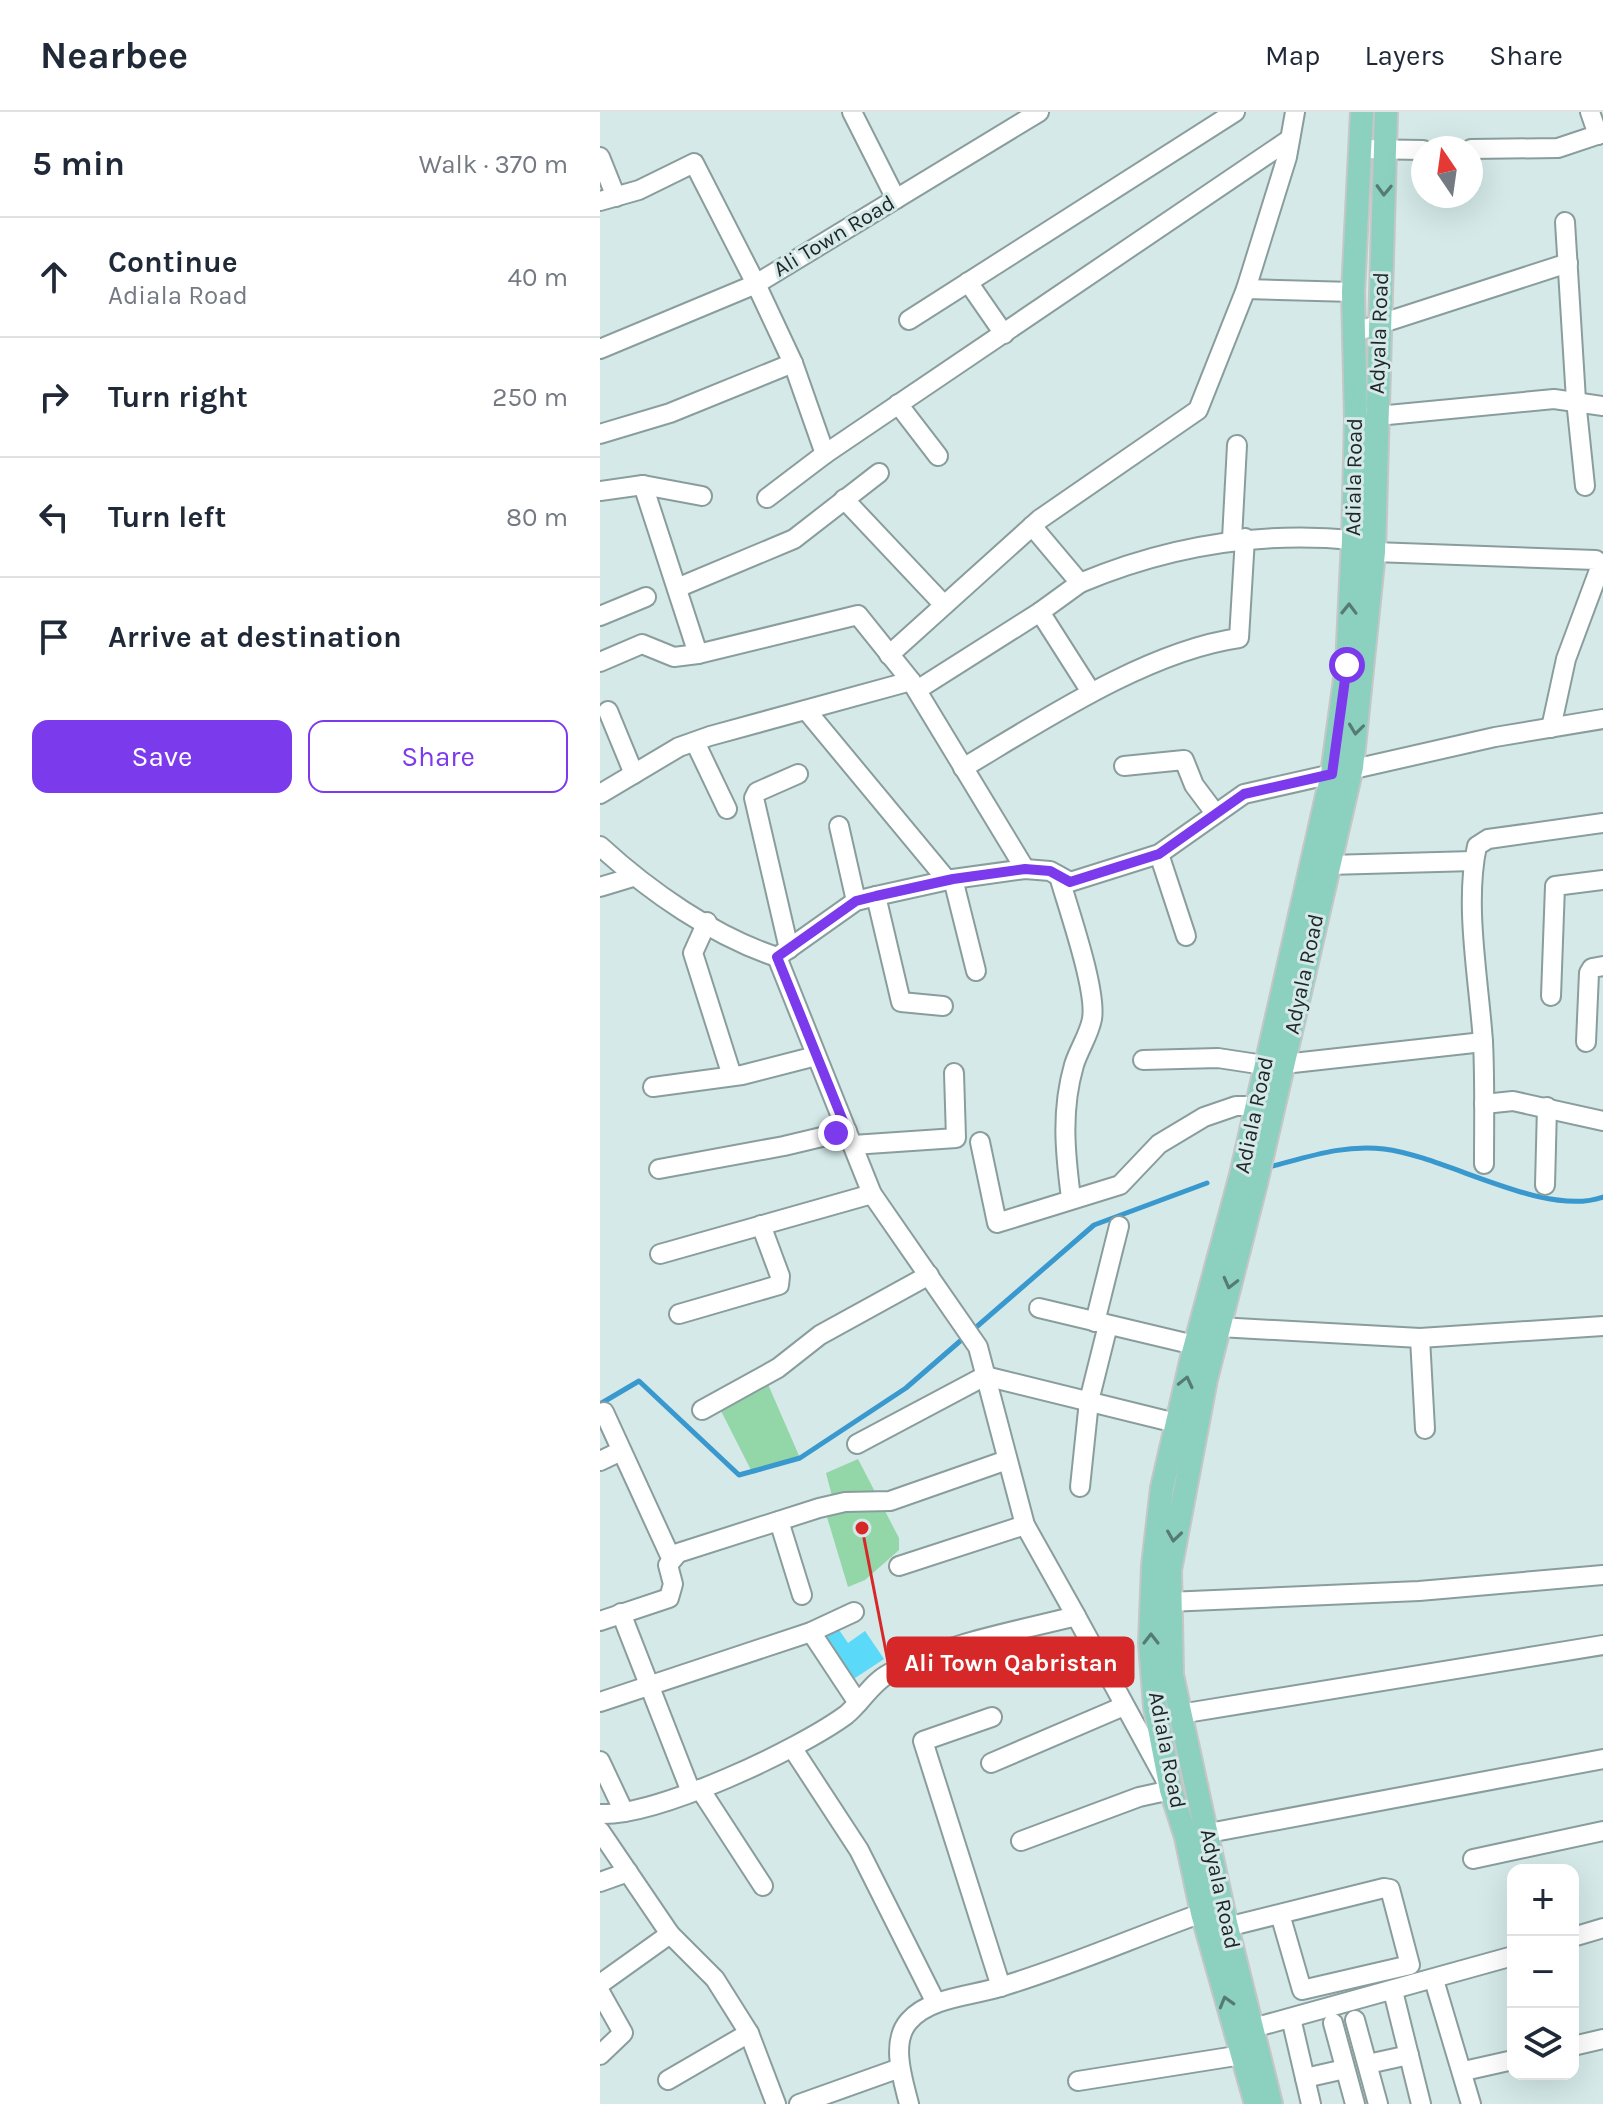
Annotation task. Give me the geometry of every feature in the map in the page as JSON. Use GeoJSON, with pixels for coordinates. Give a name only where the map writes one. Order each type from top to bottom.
{"type":"FeatureCollection","features":[{"type":"Feature","properties":{"kind":"main road","name":"Adiala Road"},"geometry":{"type":"LineString","coordinates":[[1256,2104],[1244,2040],[1202,1913],[1197,1835],[1171,1790],[1155,1707],[1150,1643],[1162,1488],[1186,1426],[1209,1341],[1255,1106],[1274,1065],[1342,770],[1353,540],[1366,417],[1352,333],[1362,112]]}},
{"type":"Feature","properties":{"kind":"main road","name":"Adyala Road"},"geometry":{"type":"LineString","coordinates":[[1209,1341],[1274,1065],[1328,865],[1374,552],[1366,417],[1380,324],[1386,112]]}},
{"type":"Feature","properties":{"kind":"main road","name":"Adyala Road"},"geometry":{"type":"LineString","coordinates":[[1186,1426],[1168,1602],[1172,1675],[1197,1835],[1227,1927],[1244,2040],[1271,2104]]}},
{"type":"Feature","properties":{"kind":"street"},"geometry":{"type":"LineString","coordinates":[[852,112],[896,199]]}},
{"type":"Feature","properties":{"kind":"street","name":"Ali Town Road"},"geometry":{"type":"LineString","coordinates":[[608,199],[639,190],[694,163],[756,284],[1039,112]]}},
{"type":"Feature","properties":{"kind":"street"},"geometry":{"type":"LineString","coordinates":[[909,320],[1235,112]]}},
{"type":"Feature","properties":{"kind":"street"},"geometry":{"type":"LineString","coordinates":[[889,655],[1032,526],[1198,410],[1246,289],[1295,112]]}},
{"type":"Feature","properties":{"kind":"street"},"geometry":{"type":"LineString","coordinates":[[1483,149],[1558,148],[1600,134],[1590,112]]}},
{"type":"Feature","properties":{"kind":"street"},"geometry":{"type":"LineString","coordinates":[[767,498],[825,454],[1290,139]]}},
{"type":"Feature","properties":{"kind":"street"},"geometry":{"type":"LineString","coordinates":[[1360,149],[1411,150]]}},
{"type":"Feature","properties":{"kind":"street"},"geometry":{"type":"LineString","coordinates":[[600,157],[608,199]]}},
{"type":"Feature","properties":{"kind":"street"},"geometry":{"type":"LineString","coordinates":[[1565,222],[1576,400],[1585,486]]}},
{"type":"Feature","properties":{"kind":"street"},"geometry":{"type":"LineString","coordinates":[[1352,333],[1568,263]]}},
{"type":"Feature","properties":{"kind":"street"},"geometry":{"type":"LineString","coordinates":[[968,282],[1004,334]]}},
{"type":"Feature","properties":{"kind":"street"},"geometry":{"type":"LineString","coordinates":[[600,349],[756,284],[793,363],[825,454]]}},
{"type":"Feature","properties":{"kind":"street"},"geometry":{"type":"LineString","coordinates":[[1246,289],[1353,292]]}},
{"type":"Feature","properties":{"kind":"street"},"geometry":{"type":"LineString","coordinates":[[600,434],[670,413],[793,363]]}},
{"type":"Feature","properties":{"kind":"street"},"geometry":{"type":"LineString","coordinates":[[1366,417],[1576,400],[1603,406]]}},
{"type":"Feature","properties":{"kind":"street"},"geometry":{"type":"LineString","coordinates":[[898,404],[938,456]]}},
{"type":"Feature","properties":{"kind":"street"},"geometry":{"type":"LineString","coordinates":[[963,768],[1091,692],[1212,642],[1239,638],[1237,445]]}},
{"type":"Feature","properties":{"kind":"street"},"geometry":{"type":"LineString","coordinates":[[677,588],[794,539],[879,473]]}},
{"type":"Feature","properties":{"kind":"street"},"geometry":{"type":"LineString","coordinates":[[600,491],[643,485],[702,496]]}},
{"type":"Feature","properties":{"kind":"street"},"geometry":{"type":"LineString","coordinates":[[643,485],[698,654]]}},
{"type":"Feature","properties":{"kind":"street"},"geometry":{"type":"LineString","coordinates":[[844,499],[944,605]]}},
{"type":"Feature","properties":{"kind":"street"},"geometry":{"type":"LineString","coordinates":[[1032,526],[1080,583]]}},
{"type":"Feature","properties":{"kind":"street"},"geometry":{"type":"LineString","coordinates":[[600,794],[695,742],[806,710],[914,686],[1040,612],[1080,583],[1120,566],[1239,539],[1301,535],[1353,540]]}},
{"type":"Feature","properties":{"kind":"street"},"geometry":{"type":"LineString","coordinates":[[1374,552],[1596,560],[1601,565],[1566,659],[1551,728]]}},
{"type":"Feature","properties":{"kind":"street"},"geometry":{"type":"LineString","coordinates":[[600,616],[646,597]]}},
{"type":"Feature","properties":{"kind":"street"},"geometry":{"type":"LineString","coordinates":[[1040,612],[1091,692]]}},
{"type":"Feature","properties":{"kind":"street"},"geometry":{"type":"LineString","coordinates":[[600,662],[642,644],[674,657],[698,654],[858,615],[914,686],[1025,869]]}},
{"type":"Feature","properties":{"kind":"street"},"geometry":{"type":"LineString","coordinates":[[806,710],[950,879],[976,971]]}},
{"type":"Feature","properties":{"kind":"street"},"geometry":{"type":"LineString","coordinates":[[608,711],[634,774]]}},
{"type":"Feature","properties":{"kind":"street"},"geometry":{"type":"LineString","coordinates":[[600,846],[633,877],[747,947],[783,953],[856,901],[950,879],[1025,869],[1050,871],[1070,882],[1159,854],[1244,794],[1342,770],[1603,719]]}},
{"type":"Feature","properties":{"kind":"street"},"geometry":{"type":"LineString","coordinates":[[695,742],[727,809]]}},
{"type":"Feature","properties":{"kind":"street"},"geometry":{"type":"LineString","coordinates":[[1124,766],[1184,760],[1194,785],[1215,813]]}},
{"type":"Feature","properties":{"kind":"street"},"geometry":{"type":"LineString","coordinates":[[798,774],[757,792],[754,798],[783,953],[816,1056],[872,1194],[973,1339],[1025,1525],[1171,1790],[1139,1797],[1021,1841]]}},
{"type":"Feature","properties":{"kind":"street"},"geometry":{"type":"LineString","coordinates":[[1484,1164],[1483,1042],[1474,861],[1477,846],[1488,839],[1603,823]]}},
{"type":"Feature","properties":{"kind":"street"},"geometry":{"type":"LineString","coordinates":[[839,826],[856,901]]}},
{"type":"Feature","properties":{"kind":"street"},"geometry":{"type":"LineString","coordinates":[[1159,854],[1186,936]]}},
{"type":"Feature","properties":{"kind":"street"},"geometry":{"type":"LineString","coordinates":[[1328,865],[1474,861]]}},
{"type":"Feature","properties":{"kind":"street"},"geometry":{"type":"LineString","coordinates":[[1059,876],[1090,991],[1092,1017],[1075,1060],[1066,1106],[1063,1141],[1071,1198]]}},
{"type":"Feature","properties":{"kind":"street"},"geometry":{"type":"LineString","coordinates":[[600,887],[633,877]]}},
{"type":"Feature","properties":{"kind":"street"},"geometry":{"type":"LineString","coordinates":[[1551,996],[1555,886],[1603,880]]}},
{"type":"Feature","properties":{"kind":"street"},"geometry":{"type":"LineString","coordinates":[[876,896],[901,1002],[943,1006]]}},
{"type":"Feature","properties":{"kind":"street"},"geometry":{"type":"LineString","coordinates":[[707,922],[693,953],[732,1076]]}},
{"type":"Feature","properties":{"kind":"street"},"geometry":{"type":"LineString","coordinates":[[1586,1042],[1589,973],[1592,968],[1603,966]]}},
{"type":"Feature","properties":{"kind":"street"},"geometry":{"type":"LineString","coordinates":[[1143,1060],[1218,1058],[1274,1065],[1483,1042]]}},
{"type":"Feature","properties":{"kind":"street"},"geometry":{"type":"LineString","coordinates":[[653,1087],[732,1076],[816,1056]]}},
{"type":"Feature","properties":{"kind":"street"},"geometry":{"type":"LineString","coordinates":[[659,1169],[850,1138],[956,1138],[954,1073]]}},
{"type":"Feature","properties":{"kind":"street"},"geometry":{"type":"LineString","coordinates":[[1484,1104],[1513,1101],[1603,1121]]}},
{"type":"Feature","properties":{"kind":"street"},"geometry":{"type":"LineString","coordinates":[[980,1142],[997,1223],[1120,1185],[1159,1144],[1204,1117],[1236,1106],[1255,1106]]}},
{"type":"Feature","properties":{"kind":"street"},"geometry":{"type":"LineString","coordinates":[[1545,1185],[1547,1107]]}},
{"type":"Feature","properties":{"kind":"street"},"geometry":{"type":"LineString","coordinates":[[660,1254],[872,1194]]}},
{"type":"Feature","properties":{"kind":"street"},"geometry":{"type":"LineString","coordinates":[[679,1314],[779,1285],[780,1276],[761,1225]]}},
{"type":"Feature","properties":{"kind":"street"},"geometry":{"type":"LineString","coordinates":[[1080,1487],[1089,1401],[1119,1226]]}},
{"type":"Feature","properties":{"kind":"street"},"geometry":{"type":"LineString","coordinates":[[702,1410],[778,1368],[820,1335],[929,1275]]}},
{"type":"Feature","properties":{"kind":"street"},"geometry":{"type":"LineString","coordinates":[[1039,1308],[1102,1324],[1209,1341],[1420,1338],[1603,1326]]}},
{"type":"Feature","properties":{"kind":"street"},"geometry":{"type":"LineString","coordinates":[[1420,1338],[1425,1429]]}},
{"type":"Feature","properties":{"kind":"street"},"geometry":{"type":"LineString","coordinates":[[857,1444],[985,1376],[1186,1426]]}},
{"type":"Feature","properties":{"kind":"street"},"geometry":{"type":"LineString","coordinates":[[600,1621],[669,1598],[673,1593],[671,1558],[604,1412]]}},
{"type":"Feature","properties":{"kind":"street"},"geometry":{"type":"LineString","coordinates":[[600,1461],[621,1451]]}},
{"type":"Feature","properties":{"kind":"street"},"geometry":{"type":"LineString","coordinates":[[671,1558],[845,1502],[890,1501],[1007,1460]]}},
{"type":"Feature","properties":{"kind":"street"},"geometry":{"type":"LineString","coordinates":[[779,1521],[802,1595]]}},
{"type":"Feature","properties":{"kind":"street"},"geometry":{"type":"LineString","coordinates":[[899,1566],[1025,1525]]}},
{"type":"Feature","properties":{"kind":"street"},"geometry":{"type":"LineString","coordinates":[[1168,1602],[1419,1591],[1603,1575]]}},
{"type":"Feature","properties":{"kind":"street"},"geometry":{"type":"LineString","coordinates":[[600,1702],[811,1632],[854,1612]]}},
{"type":"Feature","properties":{"kind":"street"},"geometry":{"type":"LineString","coordinates":[[621,1613],[648,1685],[696,1790],[763,1886]]}},
{"type":"Feature","properties":{"kind":"street"},"geometry":{"type":"LineString","coordinates":[[600,1814],[624,1812],[696,1790],[793,1749],[858,1703],[886,1675],[939,1651],[1076,1616]]}},
{"type":"Feature","properties":{"kind":"street"},"geometry":{"type":"LineString","coordinates":[[811,1632],[858,1703]]}},
{"type":"Feature","properties":{"kind":"street"},"geometry":{"type":"LineString","coordinates":[[1180,1714],[1603,1645]]}},
{"type":"Feature","properties":{"kind":"street"},"geometry":{"type":"LineString","coordinates":[[991,1763],[1124,1706]]}},
{"type":"Feature","properties":{"kind":"street"},"geometry":{"type":"LineString","coordinates":[[992,1717],[923,1741],[1001,1987]]}},
{"type":"Feature","properties":{"kind":"street"},"geometry":{"type":"LineString","coordinates":[[793,1749],[859,1850],[936,2003]]}},
{"type":"Feature","properties":{"kind":"street"},"geometry":{"type":"LineString","coordinates":[[1197,1835],[1603,1759]]}},
{"type":"Feature","properties":{"kind":"street"},"geometry":{"type":"LineString","coordinates":[[600,1761],[624,1812]]}},
{"type":"Feature","properties":{"kind":"street"},"geometry":{"type":"LineString","coordinates":[[600,1831],[670,1934],[715,1979],[749,2033],[776,2104]]}},
{"type":"Feature","properties":{"kind":"street"},"geometry":{"type":"LineString","coordinates":[[1473,1859],[1603,1831]]}},
{"type":"Feature","properties":{"kind":"street"},"geometry":{"type":"LineString","coordinates":[[600,1882],[628,1872]]}},
{"type":"Feature","properties":{"kind":"street"},"geometry":{"type":"LineString","coordinates":[[1227,1927],[1280,1914],[1390,1889],[1410,1965],[1302,1990],[1280,1914]]}},
{"type":"Feature","properties":{"kind":"street"},"geometry":{"type":"LineString","coordinates":[[909,2104],[900,2068],[900,2042],[908,2021],[936,2003],[1001,1987],[1202,1913]]}},
{"type":"Feature","properties":{"kind":"street"},"geometry":{"type":"LineString","coordinates":[[1576,1936],[1603,1928]]}},
{"type":"Feature","properties":{"kind":"street"},"geometry":{"type":"LineString","coordinates":[[600,1984],[670,1934]]}},
{"type":"Feature","properties":{"kind":"street"},"geometry":{"type":"LineString","coordinates":[[1078,2081],[1244,2040],[1291,2018],[1507,1958]]}},
{"type":"Feature","properties":{"kind":"street"},"geometry":{"type":"LineString","coordinates":[[1434,1980],[1464,2071],[1471,2104]]}},
{"type":"Feature","properties":{"kind":"street"},"geometry":{"type":"LineString","coordinates":[[1393,1991],[1409,2055],[1414,2103]]}},
{"type":"Feature","properties":{"kind":"street"},"geometry":{"type":"LineString","coordinates":[[600,1992],[623,2033],[600,2055]]}},
{"type":"Feature","properties":{"kind":"street"},"geometry":{"type":"LineString","coordinates":[[1291,2018],[1311,2104]]}},
{"type":"Feature","properties":{"kind":"street"},"geometry":{"type":"LineString","coordinates":[[1355,2020],[1378,2104]]}},
{"type":"Feature","properties":{"kind":"street"},"geometry":{"type":"LineString","coordinates":[[1333,2023],[1355,2104]]}},
{"type":"Feature","properties":{"kind":"street"},"geometry":{"type":"LineString","coordinates":[[668,2080],[749,2033]]}},
{"type":"Feature","properties":{"kind":"street"},"geometry":{"type":"LineString","coordinates":[[1579,2045],[1603,2039]]}},
{"type":"Feature","properties":{"kind":"street"},"geometry":{"type":"LineString","coordinates":[[1368,2064],[1409,2055]]}},
{"type":"Feature","properties":{"kind":"street"},"geometry":{"type":"LineString","coordinates":[[1464,2071],[1507,2061]]}},
{"type":"Feature","properties":{"kind":"street"},"geometry":{"type":"LineString","coordinates":[[799,2104],[900,2068]]}},
{"type":"Feature","properties":{"kind":"street"},"geometry":{"type":"LineString","coordinates":[[1305,2078],[1345,2069]]}},
{"type":"Feature","properties":{"kind":"green space"},"geometry":{"type":"Polygon","coordinates":[[[767,1382],[800,1458],[753,1474],[719,1407],[767,1382]]]}},
{"type":"Feature","properties":{"kind":"green space"},"geometry":{"type":"Polygon","coordinates":[[[858,1459],[899,1538],[899,1550],[865,1580],[848,1587],[827,1517],[833,1500],[826,1473],[858,1459]]]}},
{"type":"Feature","properties":{"kind":"building"},"geometry":{"type":"Polygon","coordinates":[[[835,1624],[848,1643],[865,1631],[884,1659],[852,1680],[821,1634],[835,1624]]]}},
{"type":"Feature","properties":{"kind":"waterway"},"geometry":{"type":"LineString","coordinates":[[1269,1167],[1340,1150],[1384,1149],[1409,1154],[1525,1193],[1579,1201],[1603,1197]]}},
{"type":"Feature","properties":{"kind":"waterway"},"geometry":{"type":"LineString","coordinates":[[600,1404],[639,1381],[739,1475],[800,1458],[906,1388],[1094,1225],[1207,1183]]}},
{"type":"Feature","properties":{"kind":"place","name":"Ali Town Qabristan"},"geometry":{"type":"Point","coordinates":[862,1528]}},
{"type":"Feature","properties":{"kind":"route"},"geometry":{"type":"LineString","coordinates":[[836,1133],[847,1131],[777,957],[856,901],[947,880],[1025,869],[1050,871],[1070,882],[1159,854],[1244,794],[1332,774],[1347,665]]}}]}
